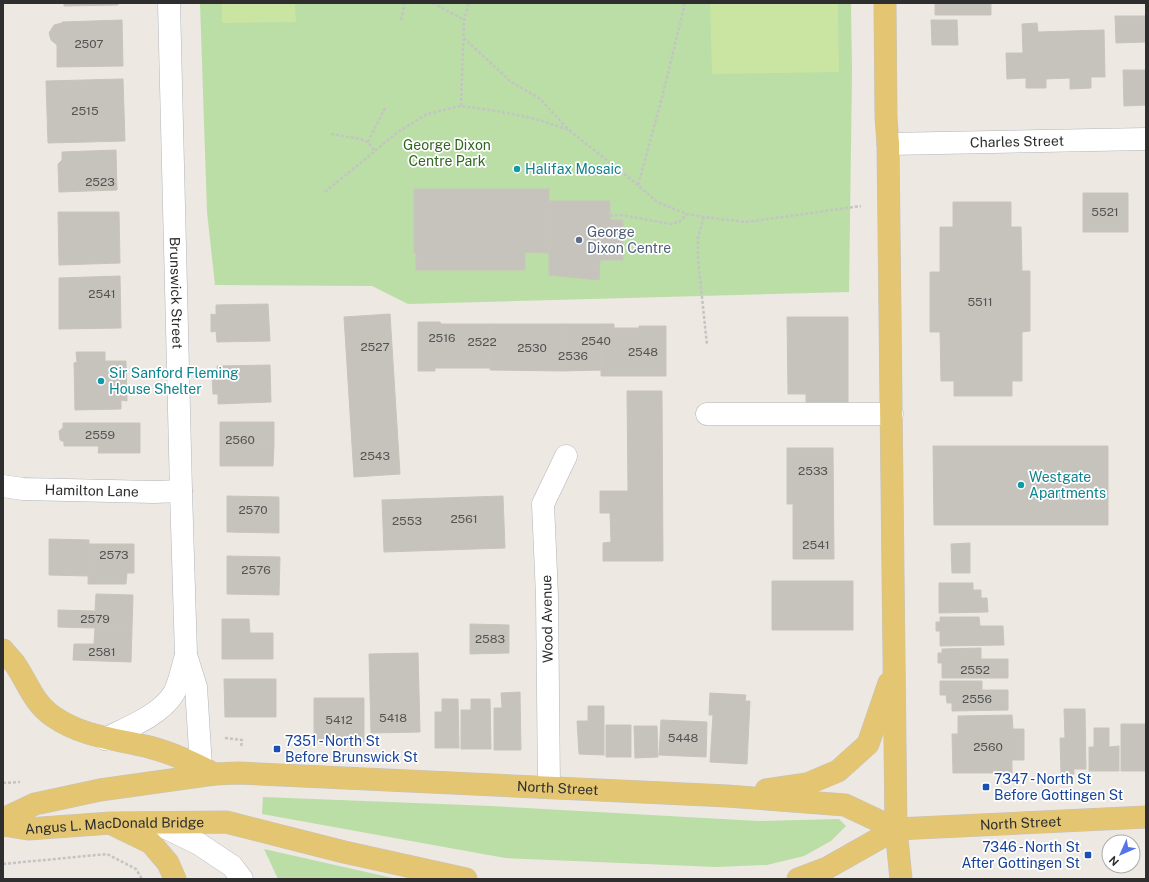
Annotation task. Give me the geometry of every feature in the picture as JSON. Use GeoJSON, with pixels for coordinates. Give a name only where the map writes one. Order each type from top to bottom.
{"type":"FeatureCollection","features":[{"type":"Feature","properties":{"kind":"main road"},"geometry":{"type":"LineString","coordinates":[[885,3],[892,414],[896,829],[901,879]]}},
{"type":"Feature","properties":{"kind":"main road"},"geometry":{"type":"LineString","coordinates":[[3,650],[15,664],[34,698],[53,717],[78,730],[105,738],[151,748],[208,770]]}},
{"type":"Feature","properties":{"kind":"main road"},"geometry":{"type":"LineString","coordinates":[[728,796],[807,784],[838,771],[868,744],[895,668]]}},
{"type":"Feature","properties":{"kind":"main road","name":"North Street"},"geometry":{"type":"LineString","coordinates":[[208,770],[238,773],[728,796],[845,804],[896,829]]}},
{"type":"Feature","properties":{"kind":"main road","name":"Angus L. MacDonald Bridge"},"geometry":{"type":"LineString","coordinates":[[3,819],[35,804],[47,801],[208,770]]}},
{"type":"Feature","properties":{"kind":"main road","name":"North Street"},"geometry":{"type":"LineString","coordinates":[[798,879],[827,868],[896,829],[1146,816]]}},
{"type":"Feature","properties":{"kind":"main road","name":"Angus L. MacDonald Bridge"},"geometry":{"type":"LineString","coordinates":[[3,826],[28,829],[111,824],[226,822],[344,852],[466,879]]}},
{"type":"Feature","properties":{"kind":"main road"},"geometry":{"type":"LineString","coordinates":[[111,824],[151,843],[168,863],[175,879]]}},
{"type":"Feature","properties":{"kind":"street","name":"Brunswick Street"},"geometry":{"type":"LineString","coordinates":[[169,3],[186,655],[196,687],[208,770]]}},
{"type":"Feature","properties":{"kind":"street","name":"Charles Street"},"geometry":{"type":"LineString","coordinates":[[888,144],[1146,139]]}},
{"type":"Feature","properties":{"kind":"street"},"geometry":{"type":"LineString","coordinates":[[707,414],[892,414]]}},
{"type":"Feature","properties":{"kind":"street","name":"Wood Avenue"},"geometry":{"type":"LineString","coordinates":[[549,787],[547,596],[543,504],[566,456]]}},
{"type":"Feature","properties":{"kind":"street","name":"Hamilton Lane"},"geometry":{"type":"LineString","coordinates":[[3,486],[23,489],[154,492],[181,491]]}},
{"type":"Feature","properties":{"kind":"street","name":"Brunswick Street"},"geometry":{"type":"LineString","coordinates":[[105,738],[152,715],[159,709],[174,693],[186,655]]}},
{"type":"Feature","properties":{"kind":"street"},"geometry":{"type":"LineString","coordinates":[[156,823],[199,844],[219,857],[232,866],[242,879]]}},
{"type":"Feature","properties":{"kind":"path"},"geometry":{"type":"LineString","coordinates":[[401,20],[404,3]]}},
{"type":"Feature","properties":{"kind":"path"},"geometry":{"type":"LineString","coordinates":[[434,3],[464,20]]}},
{"type":"Feature","properties":{"kind":"path"},"geometry":{"type":"LineString","coordinates":[[461,106],[464,20],[469,3]]}},
{"type":"Feature","properties":{"kind":"path"},"geometry":{"type":"LineString","coordinates":[[638,185],[664,94],[685,3]]}},
{"type":"Feature","properties":{"kind":"path"},"geometry":{"type":"LineString","coordinates":[[464,38],[511,82],[539,98],[570,130],[657,202],[687,214],[746,222],[861,206]]}},
{"type":"Feature","properties":{"kind":"path"},"geometry":{"type":"LineString","coordinates":[[368,142],[386,106]]}},
{"type":"Feature","properties":{"kind":"path"},"geometry":{"type":"LineString","coordinates":[[324,192],[374,150],[398,132],[427,114],[461,106],[497,111],[536,119],[570,130]]}},
{"type":"Feature","properties":{"kind":"path"},"geometry":{"type":"LineString","coordinates":[[332,134],[362,139],[368,142],[374,150]]}},
{"type":"Feature","properties":{"kind":"path"},"geometry":{"type":"LineString","coordinates":[[610,216],[621,216],[671,224],[679,222],[687,214]]}},
{"type":"Feature","properties":{"kind":"path"},"geometry":{"type":"LineString","coordinates":[[704,217],[698,237],[698,259],[707,345]]}},
{"type":"Feature","properties":{"kind":"path"},"geometry":{"type":"LineString","coordinates":[[222,738],[242,740],[241,748]]}},
{"type":"Feature","properties":{"kind":"path"},"geometry":{"type":"LineString","coordinates":[[3,864],[107,854],[136,869],[142,879]]}},
{"type":"Feature","properties":{"kind":"green space","name":"George Dixon Centre Park"},"geometry":{"type":"Polygon","coordinates":[[[200,3],[851,3],[852,71],[849,292],[408,304],[372,286],[215,285],[207,212],[200,3]]]}},
{"type":"Feature","properties":{"kind":"green space"},"geometry":{"type":"Polygon","coordinates":[[[222,3],[295,3],[296,22],[222,23],[222,3]]]}},
{"type":"Feature","properties":{"kind":"green space"},"geometry":{"type":"Polygon","coordinates":[[[710,3],[838,3],[839,72],[712,74],[710,3]]]}},
{"type":"Feature","properties":{"kind":"green space"},"geometry":{"type":"Polygon","coordinates":[[[263,797],[491,806],[758,821],[839,819],[846,826],[831,841],[804,856],[767,865],[716,867],[505,858],[262,814],[263,797]]]}},
{"type":"Feature","properties":{"kind":"green space"},"geometry":{"type":"Polygon","coordinates":[[[264,849],[397,879],[278,879],[264,849]]]}},
{"type":"Feature","properties":{"kind":"building"},"geometry":{"type":"Polygon","coordinates":[[[64,3],[118,3],[118,5],[64,6],[64,3]]]}},
{"type":"Feature","properties":{"kind":"building"},"geometry":{"type":"Polygon","coordinates":[[[935,3],[991,3],[991,15],[935,15],[935,3]]]}},
{"type":"Feature","properties":{"kind":"building"},"geometry":{"type":"Polygon","coordinates":[[[1115,16],[1146,16],[1146,42],[1116,43],[1115,16]]]}},
{"type":"Feature","properties":{"kind":"building"},"geometry":{"type":"Polygon","coordinates":[[[122,20],[123,66],[57,67],[57,45],[51,40],[49,33],[54,25],[62,22],[122,20]]]}},
{"type":"Feature","properties":{"kind":"building"},"geometry":{"type":"Polygon","coordinates":[[[931,20],[957,20],[958,45],[932,45],[931,20]]]}},
{"type":"Feature","properties":{"kind":"building"},"geometry":{"type":"Polygon","coordinates":[[[1037,23],[1038,32],[1104,30],[1105,77],[1091,77],[1091,88],[1070,89],[1070,78],[1046,79],[1046,88],[1026,88],[1026,78],[1007,79],[1006,53],[1023,53],[1022,24],[1037,23]]]}},
{"type":"Feature","properties":{"kind":"building"},"geometry":{"type":"Polygon","coordinates":[[[1123,70],[1146,70],[1146,105],[1124,106],[1123,70]]]}},
{"type":"Feature","properties":{"kind":"building"},"geometry":{"type":"Polygon","coordinates":[[[123,79],[125,141],[48,143],[46,81],[123,79]]]}},
{"type":"Feature","properties":{"kind":"building"},"geometry":{"type":"Polygon","coordinates":[[[116,150],[117,190],[59,192],[58,164],[62,160],[62,152],[116,150]]]}},
{"type":"Feature","properties":{"kind":"building"},"geometry":{"type":"Polygon","coordinates":[[[414,189],[549,189],[549,253],[525,252],[525,270],[416,270],[416,252],[414,253],[414,189]]]}},
{"type":"Feature","properties":{"kind":"building"},"geometry":{"type":"Polygon","coordinates":[[[1083,193],[1128,193],[1128,232],[1083,232],[1083,193]]]}},
{"type":"Feature","properties":{"kind":"building"},"geometry":{"type":"Polygon","coordinates":[[[549,201],[610,201],[610,220],[623,220],[623,260],[600,260],[599,280],[549,275],[549,201]]]}},
{"type":"Feature","properties":{"kind":"building"},"geometry":{"type":"Polygon","coordinates":[[[953,202],[1011,202],[1011,227],[1021,227],[1022,271],[1030,271],[1030,331],[1022,332],[1022,381],[1012,381],[1012,396],[954,396],[954,381],[941,381],[940,332],[930,332],[930,272],[940,272],[940,227],[953,227],[953,202]]]}},
{"type":"Feature","properties":{"kind":"building"},"geometry":{"type":"Polygon","coordinates":[[[58,212],[119,212],[120,263],[59,265],[58,212]]]}},
{"type":"Feature","properties":{"kind":"building"},"geometry":{"type":"Polygon","coordinates":[[[120,276],[121,328],[59,329],[59,278],[120,276]]]}},
{"type":"Feature","properties":{"kind":"building"},"geometry":{"type":"Polygon","coordinates":[[[268,304],[270,341],[217,342],[216,331],[211,332],[211,314],[216,315],[216,305],[268,304]]]}},
{"type":"Feature","properties":{"kind":"building"},"geometry":{"type":"Polygon","coordinates":[[[390,314],[400,474],[354,477],[344,317],[390,314]]]}},
{"type":"Feature","properties":{"kind":"building"},"geometry":{"type":"Polygon","coordinates":[[[787,317],[848,317],[848,402],[806,402],[806,394],[788,394],[787,317]]]}},
{"type":"Feature","properties":{"kind":"building"},"geometry":{"type":"Polygon","coordinates":[[[418,322],[440,322],[441,324],[490,324],[490,368],[435,368],[435,371],[418,371],[418,322]]]}},
{"type":"Feature","properties":{"kind":"building"},"geometry":{"type":"Polygon","coordinates":[[[490,324],[563,324],[563,371],[490,370],[490,324]]]}},
{"type":"Feature","properties":{"kind":"building"},"geometry":{"type":"Polygon","coordinates":[[[563,324],[614,324],[614,328],[601,328],[601,370],[563,371],[563,324]]]}},
{"type":"Feature","properties":{"kind":"building"},"geometry":{"type":"Polygon","coordinates":[[[639,326],[666,326],[666,376],[601,376],[601,328],[639,328],[639,326]]]}},
{"type":"Feature","properties":{"kind":"building","name":"Sir Sanford Fleming House Shelter"},"geometry":{"type":"Polygon","coordinates":[[[76,352],[105,352],[105,361],[126,361],[127,401],[121,400],[121,409],[75,410],[74,363],[77,362],[76,352]]]}},
{"type":"Feature","properties":{"kind":"building"},"geometry":{"type":"Polygon","coordinates":[[[270,365],[271,402],[218,404],[218,394],[213,394],[212,376],[218,376],[217,366],[270,365]]]}},
{"type":"Feature","properties":{"kind":"building"},"geometry":{"type":"Polygon","coordinates":[[[627,391],[662,391],[663,561],[603,561],[603,543],[611,542],[610,513],[600,513],[600,491],[628,491],[627,391]]]}},
{"type":"Feature","properties":{"kind":"building"},"geometry":{"type":"Polygon","coordinates":[[[220,422],[274,422],[274,444],[220,443],[220,422]]]}},
{"type":"Feature","properties":{"kind":"building"},"geometry":{"type":"Polygon","coordinates":[[[63,423],[140,423],[140,453],[98,453],[99,446],[64,446],[64,442],[60,440],[59,431],[63,428],[63,423]]]}},
{"type":"Feature","properties":{"kind":"building"},"geometry":{"type":"Polygon","coordinates":[[[220,443],[274,444],[273,466],[220,466],[220,443]]]}},
{"type":"Feature","properties":{"kind":"building","name":"Westgate Apartments"},"geometry":{"type":"Polygon","coordinates":[[[933,446],[1108,446],[1108,525],[934,525],[933,446]]]}},
{"type":"Feature","properties":{"kind":"building"},"geometry":{"type":"Polygon","coordinates":[[[787,448],[833,448],[834,559],[793,559],[793,504],[787,504],[787,448]]]}},
{"type":"Feature","properties":{"kind":"building"},"geometry":{"type":"Polygon","coordinates":[[[227,496],[279,497],[279,533],[227,532],[227,496]]]}},
{"type":"Feature","properties":{"kind":"building"},"geometry":{"type":"Polygon","coordinates":[[[503,496],[505,548],[384,552],[382,500],[503,496]]]}},
{"type":"Feature","properties":{"kind":"building"},"geometry":{"type":"Polygon","coordinates":[[[49,539],[89,540],[88,576],[49,575],[49,539]]]}},
{"type":"Feature","properties":{"kind":"building"},"geometry":{"type":"Polygon","coordinates":[[[970,543],[970,573],[952,573],[951,544],[970,543]]]}},
{"type":"Feature","properties":{"kind":"building"},"geometry":{"type":"Polygon","coordinates":[[[89,544],[134,544],[134,573],[127,573],[126,584],[88,584],[89,544]]]}},
{"type":"Feature","properties":{"kind":"building"},"geometry":{"type":"Polygon","coordinates":[[[227,556],[280,557],[279,595],[227,594],[227,556]]]}},
{"type":"Feature","properties":{"kind":"building"},"geometry":{"type":"Polygon","coordinates":[[[772,581],[853,581],[853,630],[772,630],[772,581]]]}},
{"type":"Feature","properties":{"kind":"building"},"geometry":{"type":"Polygon","coordinates":[[[939,583],[973,583],[973,590],[981,590],[981,598],[987,598],[988,612],[939,613],[939,583]]]}},
{"type":"Feature","properties":{"kind":"building"},"geometry":{"type":"Polygon","coordinates":[[[96,594],[133,595],[132,629],[58,627],[58,610],[95,611],[96,594]]]}},
{"type":"Feature","properties":{"kind":"building"},"geometry":{"type":"Polygon","coordinates":[[[940,617],[979,617],[980,626],[1003,626],[1004,645],[940,646],[940,631],[936,631],[936,622],[940,622],[940,617]]]}},
{"type":"Feature","properties":{"kind":"building"},"geometry":{"type":"Polygon","coordinates":[[[222,619],[249,619],[250,633],[273,633],[273,659],[222,659],[222,619]]]}},
{"type":"Feature","properties":{"kind":"building"},"geometry":{"type":"Polygon","coordinates":[[[470,624],[509,625],[509,653],[470,654],[470,624]]]}},
{"type":"Feature","properties":{"kind":"building"},"geometry":{"type":"Polygon","coordinates":[[[95,628],[132,629],[131,662],[73,660],[74,644],[94,644],[95,628]]]}},
{"type":"Feature","properties":{"kind":"building"},"geometry":{"type":"Polygon","coordinates":[[[981,648],[981,659],[1008,659],[1008,678],[942,678],[942,663],[938,663],[938,653],[942,653],[942,649],[981,648]]]}},
{"type":"Feature","properties":{"kind":"building"},"geometry":{"type":"Polygon","coordinates":[[[418,653],[420,732],[371,733],[369,654],[418,653]]]}},
{"type":"Feature","properties":{"kind":"building"},"geometry":{"type":"Polygon","coordinates":[[[224,679],[276,679],[276,717],[225,717],[224,679]]]}},
{"type":"Feature","properties":{"kind":"building"},"geometry":{"type":"Polygon","coordinates":[[[940,681],[982,681],[982,690],[1008,690],[1008,710],[952,711],[952,703],[947,703],[946,695],[940,695],[940,681]]]}},
{"type":"Feature","properties":{"kind":"building"},"geometry":{"type":"Polygon","coordinates":[[[520,692],[521,750],[494,750],[494,708],[502,708],[501,693],[520,692]]]}},
{"type":"Feature","properties":{"kind":"building"},"geometry":{"type":"Polygon","coordinates":[[[710,693],[746,695],[745,701],[750,701],[747,764],[710,762],[713,715],[709,715],[710,693]]]}},
{"type":"Feature","properties":{"kind":"building"},"geometry":{"type":"Polygon","coordinates":[[[314,698],[364,698],[364,742],[314,743],[314,698]]]}},
{"type":"Feature","properties":{"kind":"building"},"geometry":{"type":"Polygon","coordinates":[[[442,699],[458,699],[459,748],[435,748],[435,712],[442,712],[442,699]]]}},
{"type":"Feature","properties":{"kind":"building"},"geometry":{"type":"Polygon","coordinates":[[[471,699],[490,699],[491,749],[461,749],[461,710],[471,710],[471,699]]]}},
{"type":"Feature","properties":{"kind":"building"},"geometry":{"type":"Polygon","coordinates":[[[588,706],[604,706],[604,755],[579,754],[577,721],[588,721],[588,706]]]}},
{"type":"Feature","properties":{"kind":"building"},"geometry":{"type":"Polygon","coordinates":[[[1064,709],[1085,709],[1086,769],[1074,769],[1074,774],[1061,774],[1060,738],[1065,738],[1064,709]]]}},
{"type":"Feature","properties":{"kind":"building"},"geometry":{"type":"Polygon","coordinates":[[[1012,715],[1013,729],[1024,729],[1024,760],[1012,760],[1012,773],[953,773],[952,734],[958,734],[958,716],[1012,715]]]}},
{"type":"Feature","properties":{"kind":"building"},"geometry":{"type":"Polygon","coordinates":[[[661,720],[707,722],[706,757],[659,755],[661,720]]]}},
{"type":"Feature","properties":{"kind":"building"},"geometry":{"type":"Polygon","coordinates":[[[1121,724],[1146,724],[1146,771],[1121,771],[1121,724]]]}},
{"type":"Feature","properties":{"kind":"building"},"geometry":{"type":"Polygon","coordinates":[[[606,725],[631,725],[631,757],[606,757],[606,725]]]}},
{"type":"Feature","properties":{"kind":"building"},"geometry":{"type":"Polygon","coordinates":[[[634,726],[657,726],[658,757],[635,758],[634,726]]]}},
{"type":"Feature","properties":{"kind":"building"},"geometry":{"type":"Polygon","coordinates":[[[1094,728],[1109,728],[1109,747],[1119,746],[1119,771],[1089,771],[1089,747],[1094,747],[1094,728]]]}},
{"type":"Feature","properties":{"kind":"place","name":"Halifax Mosaic"},"geometry":{"type":"Point","coordinates":[517,169]}},
{"type":"Feature","properties":{"kind":"place","name":"George Dixon Centre"},"geometry":{"type":"Point","coordinates":[579,240]}},
{"type":"Feature","properties":{"kind":"place","name":"Sir Sanford Fleming House Shelter"},"geometry":{"type":"Point","coordinates":[101,381]}},
{"type":"Feature","properties":{"kind":"place","name":"Westgate Apartments"},"geometry":{"type":"Point","coordinates":[1021,485]}},
{"type":"Feature","properties":{"kind":"place","name":"7351 - North St Before Brunswick St"},"geometry":{"type":"Point","coordinates":[277,749]}},
{"type":"Feature","properties":{"kind":"place","name":"7347 - North St Before Gottingen St"},"geometry":{"type":"Point","coordinates":[986,787]}},
{"type":"Feature","properties":{"kind":"place","name":"7346 - North St After Gottingen St"},"geometry":{"type":"Point","coordinates":[1088,855]}}]}
